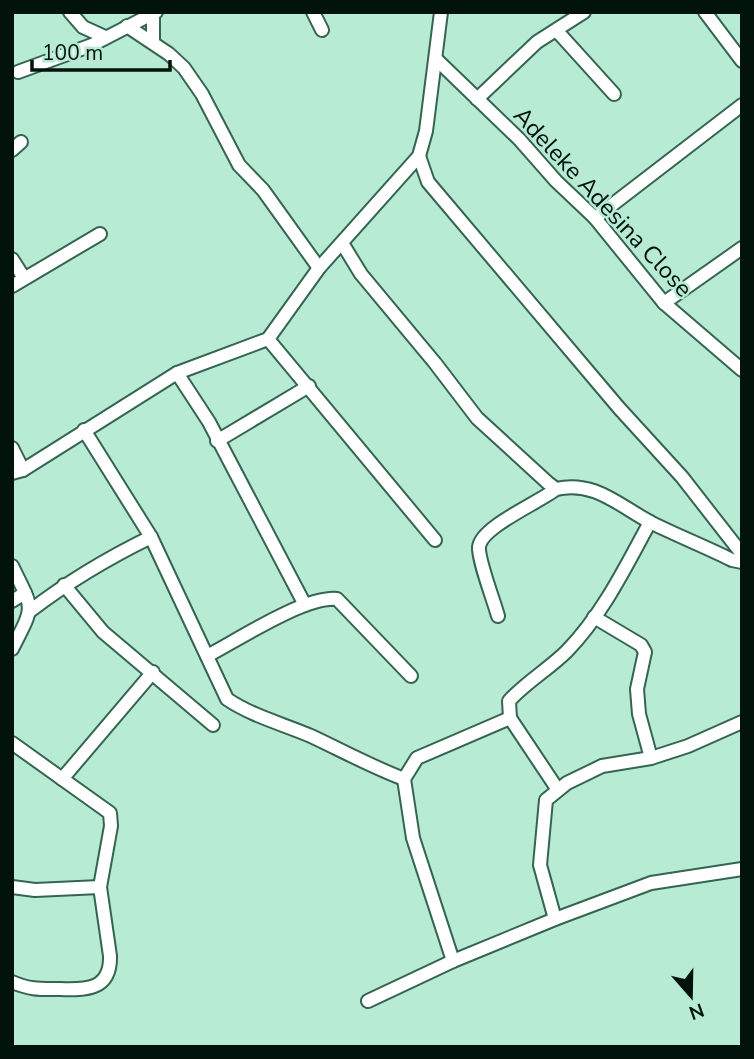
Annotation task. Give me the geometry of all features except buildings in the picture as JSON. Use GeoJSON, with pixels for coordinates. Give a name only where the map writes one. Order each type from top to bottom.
{"type":"FeatureCollection","features":[{"type":"Feature","properties":{"kind":"street"},"geometry":{"type":"LineString","coordinates":[[69,12],[83,27],[105,37]]}},
{"type":"Feature","properties":{"kind":"street"},"geometry":{"type":"LineString","coordinates":[[313,12],[322,30]]}},
{"type":"Feature","properties":{"kind":"street"},"geometry":{"type":"LineString","coordinates":[[12,448],[18,472],[177,373],[268,339],[319,268],[419,156],[426,131],[441,12]]}},
{"type":"Feature","properties":{"kind":"street"},"geometry":{"type":"LineString","coordinates":[[477,99],[537,42],[584,12]]}},
{"type":"Feature","properties":{"kind":"street"},"geometry":{"type":"LineString","coordinates":[[705,12],[742,61]]}},
{"type":"Feature","properties":{"kind":"street"},"geometry":{"type":"LineString","coordinates":[[18,72],[92,44],[154,13],[153,42]]}},
{"type":"Feature","properties":{"kind":"street"},"geometry":{"type":"LineString","coordinates":[[127,26],[153,42],[184,68],[202,94],[239,165],[262,190],[319,268]]}},
{"type":"Feature","properties":{"kind":"street"},"geometry":{"type":"LineString","coordinates":[[557,31],[614,94]]}},
{"type":"Feature","properties":{"kind":"street","name":"Adeleke Adesina Close"},"geometry":{"type":"LineString","coordinates":[[436,59],[596,218],[664,303],[742,370]]}},
{"type":"Feature","properties":{"kind":"street"},"geometry":{"type":"LineString","coordinates":[[596,218],[742,105]]}},
{"type":"Feature","properties":{"kind":"street"},"geometry":{"type":"LineString","coordinates":[[419,156],[428,182],[619,408],[682,477],[742,554]]}},
{"type":"Feature","properties":{"kind":"street"},"geometry":{"type":"LineString","coordinates":[[12,286],[100,234]]}},
{"type":"Feature","properties":{"kind":"street"},"geometry":{"type":"LineString","coordinates":[[342,243],[361,274],[477,418],[556,489]]}},
{"type":"Feature","properties":{"kind":"street"},"geometry":{"type":"LineString","coordinates":[[664,303],[742,248]]}},
{"type":"Feature","properties":{"kind":"street"},"geometry":{"type":"LineString","coordinates":[[12,259],[24,278]]}},
{"type":"Feature","properties":{"kind":"street"},"geometry":{"type":"LineString","coordinates":[[268,339],[435,540]]}},
{"type":"Feature","properties":{"kind":"street"},"geometry":{"type":"LineString","coordinates":[[177,373],[209,422],[305,604]]}},
{"type":"Feature","properties":{"kind":"street"},"geometry":{"type":"LineString","coordinates":[[217,441],[309,386]]}},
{"type":"Feature","properties":{"kind":"street"},"geometry":{"type":"LineString","coordinates":[[84,430],[151,537],[227,699],[242,709],[310,736],[367,765],[404,779]]}},
{"type":"Feature","properties":{"kind":"street"},"geometry":{"type":"LineString","coordinates":[[498,616],[479,549],[482,537],[490,528],[542,500],[556,489],[580,486],[624,505],[650,522],[732,560],[742,562]]}},
{"type":"Feature","properties":{"kind":"street"},"geometry":{"type":"LineString","coordinates":[[558,790],[510,718],[509,701],[517,691],[567,651],[594,617],[607,600],[650,522]]}},
{"type":"Feature","properties":{"kind":"street"},"geometry":{"type":"LineString","coordinates":[[30,611],[100,562],[151,537]]}},
{"type":"Feature","properties":{"kind":"street"},"geometry":{"type":"LineString","coordinates":[[12,566],[30,611],[12,649]]}},
{"type":"Feature","properties":{"kind":"street"},"geometry":{"type":"LineString","coordinates":[[64,585],[103,632],[213,725]]}},
{"type":"Feature","properties":{"kind":"street"},"geometry":{"type":"LineString","coordinates":[[12,601],[25,593]]}},
{"type":"Feature","properties":{"kind":"street"},"geometry":{"type":"LineString","coordinates":[[207,656],[305,604],[326,598],[337,599],[411,676]]}},
{"type":"Feature","properties":{"kind":"street"},"geometry":{"type":"LineString","coordinates":[[594,617],[641,645],[645,652],[637,689],[639,714],[651,758]]}},
{"type":"Feature","properties":{"kind":"street"},"geometry":{"type":"LineString","coordinates":[[62,779],[153,673]]}},
{"type":"Feature","properties":{"kind":"street"},"geometry":{"type":"LineString","coordinates":[[453,961],[413,838],[404,779],[417,758],[510,718]]}},
{"type":"Feature","properties":{"kind":"street"},"geometry":{"type":"LineString","coordinates":[[555,919],[540,865],[546,800],[558,790],[602,766],[651,758],[688,746],[742,722]]}},
{"type":"Feature","properties":{"kind":"street"},"geometry":{"type":"LineString","coordinates":[[12,743],[110,813],[111,826],[100,887],[110,966],[101,982],[86,991],[29,989],[12,982]]}},
{"type":"Feature","properties":{"kind":"street"},"geometry":{"type":"LineString","coordinates":[[368,1001],[453,961],[651,883],[742,869]]}},
{"type":"Feature","properties":{"kind":"street"},"geometry":{"type":"LineString","coordinates":[[12,887],[26,890],[100,887]]}}]}
